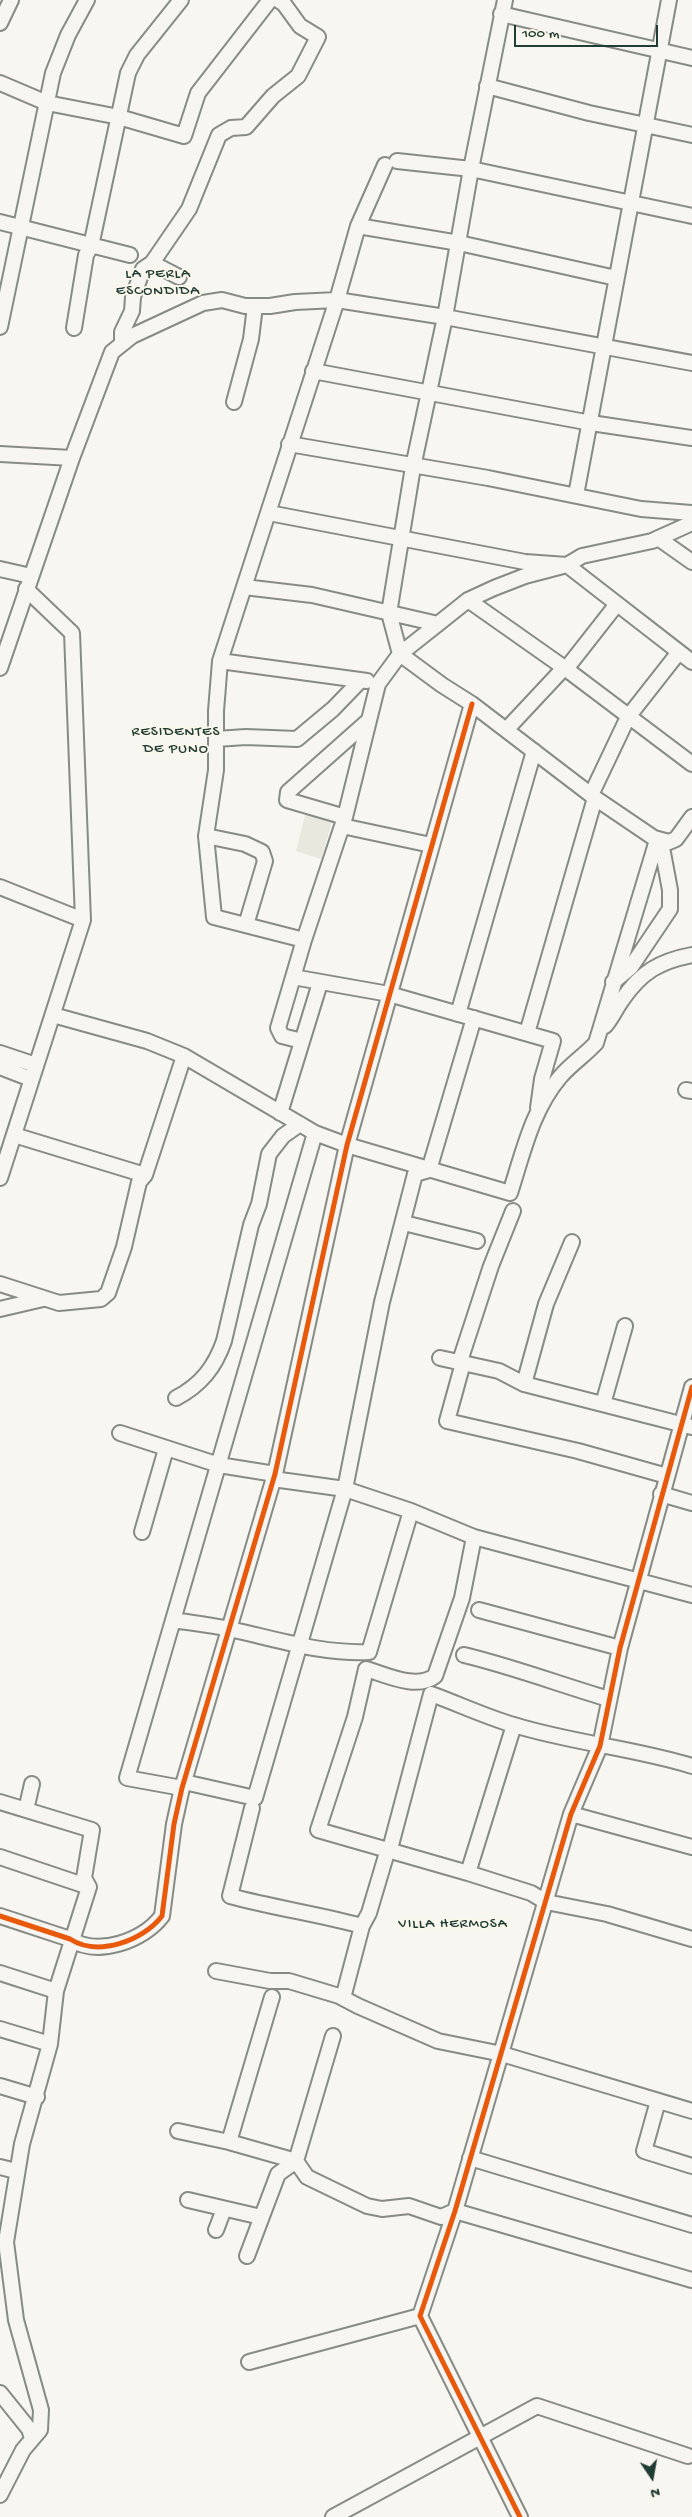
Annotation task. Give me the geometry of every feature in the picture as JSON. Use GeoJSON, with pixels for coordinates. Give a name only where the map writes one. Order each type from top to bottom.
{"type":"FeatureCollection","features":[{"type":"Feature","properties":{"kind":"street"},"geometry":{"type":"LineString","coordinates":[[0,23],[12,0]]}},
{"type":"Feature","properties":{"kind":"street"},"geometry":{"type":"LineString","coordinates":[[0,327],[54,73],[68,35],[87,0]]}},
{"type":"Feature","properties":{"kind":"street"},"geometry":{"type":"LineString","coordinates":[[74,328],[86,255],[91,246],[128,73],[137,55],[181,0]]}},
{"type":"Feature","properties":{"kind":"street"},"geometry":{"type":"LineString","coordinates":[[0,83],[48,103],[119,117],[184,136],[198,93],[270,0]]}},
{"type":"Feature","properties":{"kind":"street"},"geometry":{"type":"LineString","coordinates":[[122,344],[122,332],[132,311],[133,297],[143,269],[152,262],[189,209],[219,135],[231,128],[246,127],[273,96],[298,76],[312,52],[318,37],[300,26],[284,4],[278,0]]}},
{"type":"Feature","properties":{"kind":"street"},"geometry":{"type":"LineString","coordinates":[[505,0],[487,86],[446,317],[413,467],[389,613],[400,654],[442,685],[472,704],[593,797],[662,841],[676,839],[692,817]]}},
{"type":"Feature","properties":{"kind":"street"},"geometry":{"type":"LineString","coordinates":[[576,495],[669,0]]}},
{"type":"Feature","properties":{"kind":"street"},"geometry":{"type":"LineString","coordinates":[[501,14],[692,58]]}},
{"type":"Feature","properties":{"kind":"street"},"geometry":{"type":"LineString","coordinates":[[487,86],[692,135]]}},
{"type":"Feature","properties":{"kind":"street"},"geometry":{"type":"LineString","coordinates":[[304,940],[214,917],[206,836],[216,770],[220,661],[269,513],[289,444],[338,300],[358,226],[391,163],[472,169],[692,216]]}},
{"type":"Feature","properties":{"kind":"street"},"geometry":{"type":"LineString","coordinates":[[0,222],[22,230],[130,255]]}},
{"type":"Feature","properties":{"kind":"street"},"geometry":{"type":"LineString","coordinates":[[358,226],[459,244],[616,278]]}},
{"type":"Feature","properties":{"kind":"street"},"geometry":{"type":"LineString","coordinates":[[152,262],[179,277]]}},
{"type":"Feature","properties":{"kind":"street"},"geometry":{"type":"LineString","coordinates":[[0,668],[72,458],[112,352],[132,336],[203,303],[222,300],[255,306],[338,300],[446,317],[692,363]]}},
{"type":"Feature","properties":{"kind":"street"},"geometry":{"type":"LineString","coordinates":[[234,402],[251,339],[255,306]]}},
{"type":"Feature","properties":{"kind":"street"},"geometry":{"type":"LineString","coordinates":[[313,371],[591,423],[692,438]]}},
{"type":"Feature","properties":{"kind":"street"},"geometry":{"type":"LineString","coordinates":[[289,444],[576,495],[641,509],[692,513]]}},
{"type":"Feature","properties":{"kind":"street"},"geometry":{"type":"LineString","coordinates":[[0,454],[72,458]]}},
{"type":"Feature","properties":{"kind":"street"},"geometry":{"type":"LineString","coordinates":[[269,513],[525,562],[567,565],[692,662]]}},
{"type":"Feature","properties":{"kind":"street"},"geometry":{"type":"LineString","coordinates":[[302,1041],[282,1036],[278,1028],[304,940],[343,822],[378,684],[400,654],[468,600],[525,576],[567,565],[582,556],[658,538],[692,522]]}},
{"type":"Feature","properties":{"kind":"street"},"geometry":{"type":"LineString","coordinates":[[658,538],[692,562]]}},
{"type":"Feature","properties":{"kind":"street"},"geometry":{"type":"LineString","coordinates":[[0,569],[28,583],[72,633],[83,920],[0,1178]]}},
{"type":"Feature","properties":{"kind":"street"},"geometry":{"type":"LineString","coordinates":[[244,588],[312,595],[438,624]]}},
{"type":"Feature","properties":{"kind":"street"},"geometry":{"type":"LineString","coordinates":[[468,600],[565,669],[692,764]]}},
{"type":"Feature","properties":{"kind":"street"},"geometry":{"type":"LineString","coordinates":[[506,730],[565,669],[617,604]]}},
{"type":"Feature","properties":{"kind":"street"},"geometry":{"type":"LineString","coordinates":[[527,1033],[593,797],[628,717],[679,652]]}},
{"type":"Feature","properties":{"kind":"street"},"geometry":{"type":"LineString","coordinates":[[220,661],[361,680],[378,684]]}},
{"type":"Feature","properties":{"kind":"street"},"geometry":{"type":"LineString","coordinates":[[216,740],[246,737],[297,738],[333,709],[361,680]]}},
{"type":"Feature","properties":{"kind":"street"},"geometry":{"type":"LineString","coordinates":[[1,1920],[70,1939],[78,1944],[98,1947],[115,1944],[144,1932],[154,1926],[162,1916],[174,1824],[183,1785],[274,1476],[347,1145],[388,994],[472,704]]}},
{"type":"Feature","properties":{"kind":"street"},"geometry":{"type":"LineString","coordinates":[[368,721],[288,792],[287,800],[343,822],[431,845]]}},
{"type":"Feature","properties":{"kind":"street"},"geometry":{"type":"LineString","coordinates":[[458,1014],[534,752]]}},
{"type":"Feature","properties":{"kind":"street"},"geometry":{"type":"LineString","coordinates":[[206,836],[245,844],[262,852],[265,861],[246,925]]}},
{"type":"Feature","properties":{"kind":"street"},"geometry":{"type":"LineString","coordinates":[[53,1015],[148,1041],[184,1056],[300,1124],[347,1145],[510,1193],[531,1127],[538,1112],[559,1078],[579,1057],[589,1051],[596,1043],[613,982],[662,841]]}},
{"type":"Feature","properties":{"kind":"street"},"geometry":{"type":"LineString","coordinates":[[613,982],[631,967],[670,909],[670,890],[662,841]]}},
{"type":"Feature","properties":{"kind":"street"},"geometry":{"type":"LineString","coordinates":[[0,888],[83,920]]}},
{"type":"Feature","properties":{"kind":"street"},"geometry":{"type":"LineString","coordinates":[[601,1030],[623,998],[652,967],[672,958],[692,955]]}},
{"type":"Feature","properties":{"kind":"street"},"geometry":{"type":"LineString","coordinates":[[293,977],[388,994],[553,1041],[542,1079],[538,1112]]}},
{"type":"Feature","properties":{"kind":"street"},"geometry":{"type":"LineString","coordinates":[[280,1113],[320,983]]}},
{"type":"Feature","properties":{"kind":"street"},"geometry":{"type":"LineString","coordinates":[[429,1170],[474,1018]]}},
{"type":"Feature","properties":{"kind":"street"},"geometry":{"type":"LineString","coordinates":[[0,1053],[36,1065]]}},
{"type":"Feature","properties":{"kind":"street"},"geometry":{"type":"LineString","coordinates":[[0,1284],[59,1303],[101,1299],[108,1293],[124,1247],[139,1182],[145,1175],[184,1056]]}},
{"type":"Feature","properties":{"kind":"street"},"geometry":{"type":"LineString","coordinates":[[0,1068],[31,1079]]}},
{"type":"Feature","properties":{"kind":"street"},"geometry":{"type":"LineString","coordinates":[[176,1398],[197,1386],[217,1358],[224,1341],[250,1225],[259,1204],[270,1154],[283,1136],[300,1124]]}},
{"type":"Feature","properties":{"kind":"street"},"geometry":{"type":"LineString","coordinates":[[315,1132],[127,1778],[183,1785],[255,1798],[345,1489],[382,1302],[415,1174],[429,1170]]}},
{"type":"Feature","properties":{"kind":"street"},"geometry":{"type":"LineString","coordinates":[[14,1135],[145,1175]]}},
{"type":"Feature","properties":{"kind":"street"},"geometry":{"type":"LineString","coordinates":[[513,1211],[491,1266],[461,1362],[447,1421],[578,1451],[667,1476]]}},
{"type":"Feature","properties":{"kind":"street"},"geometry":{"type":"LineString","coordinates":[[404,1222],[477,1241]]}},
{"type":"Feature","properties":{"kind":"street"},"geometry":{"type":"LineString","coordinates":[[524,1384],[546,1304],[572,1242]]}},
{"type":"Feature","properties":{"kind":"street"},"geometry":{"type":"LineString","coordinates":[[0,1309],[44,1298]]}},
{"type":"Feature","properties":{"kind":"street"},"geometry":{"type":"LineString","coordinates":[[602,1404],[625,1326]]}},
{"type":"Feature","properties":{"kind":"street"},"geometry":{"type":"LineString","coordinates":[[440,1358],[499,1371],[524,1384],[686,1426]]}},
{"type":"Feature","properties":{"kind":"street"},"geometry":{"type":"LineString","coordinates":[[520,2517],[420,2316],[455,2211],[571,1814],[600,1746],[620,1648],[661,1494],[686,1426],[692,1387]]}},
{"type":"Feature","properties":{"kind":"street"},"geometry":{"type":"LineString","coordinates":[[120,1433],[219,1465],[345,1489],[412,1511],[474,1536],[692,1595]]}},
{"type":"Feature","properties":{"kind":"street"},"geometry":{"type":"LineString","coordinates":[[142,1532],[166,1449]]}},
{"type":"Feature","properties":{"kind":"street"},"geometry":{"type":"LineString","coordinates":[[661,1494],[692,1503]]}},
{"type":"Feature","properties":{"kind":"street"},"geometry":{"type":"LineString","coordinates":[[173,1620],[229,1629],[300,1647],[345,1653],[368,1652],[412,1511]]}},
{"type":"Feature","properties":{"kind":"street"},"geometry":{"type":"LineString","coordinates":[[474,1536],[462,1598],[435,1676],[422,1682],[402,1680],[366,1669],[355,1717],[318,1830],[468,1873],[531,1893],[546,1902],[607,1914],[692,1939]]}},
{"type":"Feature","properties":{"kind":"street"},"geometry":{"type":"LineString","coordinates":[[480,1610],[620,1648]]}},
{"type":"Feature","properties":{"kind":"street"},"geometry":{"type":"LineString","coordinates":[[464,1655],[503,1664],[609,1699]]}},
{"type":"Feature","properties":{"kind":"street"},"geometry":{"type":"LineString","coordinates":[[343,1998],[362,1926],[369,1913],[389,1849],[431,1694],[514,1725],[600,1746],[665,1758],[692,1766]]}},
{"type":"Feature","properties":{"kind":"street"},"geometry":{"type":"LineString","coordinates":[[468,1873],[514,1725]]}},
{"type":"Feature","properties":{"kind":"street"},"geometry":{"type":"LineString","coordinates":[[26,1810],[32,1784]]}},
{"type":"Feature","properties":{"kind":"street"},"geometry":{"type":"LineString","coordinates":[[0,1802],[92,1830],[84,1878],[89,1887],[70,1939],[56,1991],[50,2044],[37,2098],[27,2124],[16,2171],[6,2242],[16,2320]]}},
{"type":"Feature","properties":{"kind":"street"},"geometry":{"type":"LineString","coordinates":[[252,1808],[230,1896],[270,1907],[306,1912],[362,1926]]}},
{"type":"Feature","properties":{"kind":"street"},"geometry":{"type":"LineString","coordinates":[[571,1814],[692,1847]]}},
{"type":"Feature","properties":{"kind":"street"},"geometry":{"type":"LineString","coordinates":[[0,1857],[89,1887]]}},
{"type":"Feature","properties":{"kind":"street"},"geometry":{"type":"LineString","coordinates":[[216,1971],[270,1981],[289,1981],[343,1998],[438,2041],[502,2054],[692,2111]]}},
{"type":"Feature","properties":{"kind":"street"},"geometry":{"type":"LineString","coordinates":[[0,1973],[56,1991]]}},
{"type":"Feature","properties":{"kind":"street"},"geometry":{"type":"LineString","coordinates":[[229,2142],[272,1998]]}},
{"type":"Feature","properties":{"kind":"street"},"geometry":{"type":"LineString","coordinates":[[0,2029],[50,2044]]}},
{"type":"Feature","properties":{"kind":"street"},"geometry":{"type":"LineString","coordinates":[[247,2256],[278,2174],[296,2161],[333,2036]]}},
{"type":"Feature","properties":{"kind":"street"},"geometry":{"type":"LineString","coordinates":[[0,2086],[37,2098]]}},
{"type":"Feature","properties":{"kind":"street"},"geometry":{"type":"LineString","coordinates":[[658,2101],[644,2151],[692,2166]]}},
{"type":"Feature","properties":{"kind":"street"},"geometry":{"type":"LineString","coordinates":[[178,2131],[229,2142],[296,2161],[308,2177],[367,2206],[382,2209],[409,2206],[441,2217],[455,2211],[692,2280]]}},
{"type":"Feature","properties":{"kind":"street"},"geometry":{"type":"LineString","coordinates":[[470,2158],[692,2225]]}},
{"type":"Feature","properties":{"kind":"street"},"geometry":{"type":"LineString","coordinates":[[0,2167],[16,2171]]}},
{"type":"Feature","properties":{"kind":"street"},"geometry":{"type":"LineString","coordinates":[[188,2200],[260,2218]]}},
{"type":"Feature","properties":{"kind":"street"},"geometry":{"type":"LineString","coordinates":[[216,2230],[224,2208]]}},
{"type":"Feature","properties":{"kind":"street"},"geometry":{"type":"LineString","coordinates":[[0,2260],[41,2410],[40,2430],[23,2450],[0,2494]]}},
{"type":"Feature","properties":{"kind":"street"},"geometry":{"type":"LineString","coordinates":[[249,2362],[420,2316]]}},
{"type":"Feature","properties":{"kind":"street"},"geometry":{"type":"LineString","coordinates":[[0,2393],[29,2429],[32,2438]]}},
{"type":"Feature","properties":{"kind":"street"},"geometry":{"type":"LineString","coordinates":[[333,2517],[480,2439],[537,2406],[688,2456]]}},
{"type":"Feature","properties":{"kind":"shaded area"},"geometry":{"type":"Polygon","coordinates":[[[306,812],[333,820],[321,859],[296,851],[306,812]]]}},
{"type":"Feature","properties":{"kind":"cycle path"},"geometry":{"type":"LineString","coordinates":[[0,1916],[94,1947],[119,1944],[132,1939],[144,1933],[162,1916],[174,1824],[182,1788],[275,1474],[347,1145],[472,704]]}},
{"type":"Feature","properties":{"kind":"cycle path"},"geometry":{"type":"LineString","coordinates":[[520,2517],[420,2316],[455,2211],[571,1814],[600,1746],[620,1648],[692,1387]]}},
{"type":"Feature","properties":{"kind":"district","name":"LA PERLA ESCONDIDA"},"geometry":{"type":"Point","coordinates":[158,284]}},
{"type":"Feature","properties":{"kind":"district","name":"RESIDENTES DE PUNO"},"geometry":{"type":"Point","coordinates":[176,742]}},
{"type":"Feature","properties":{"kind":"district","name":"VILLA HERMOSA"},"geometry":{"type":"Point","coordinates":[453,1925]}}]}
